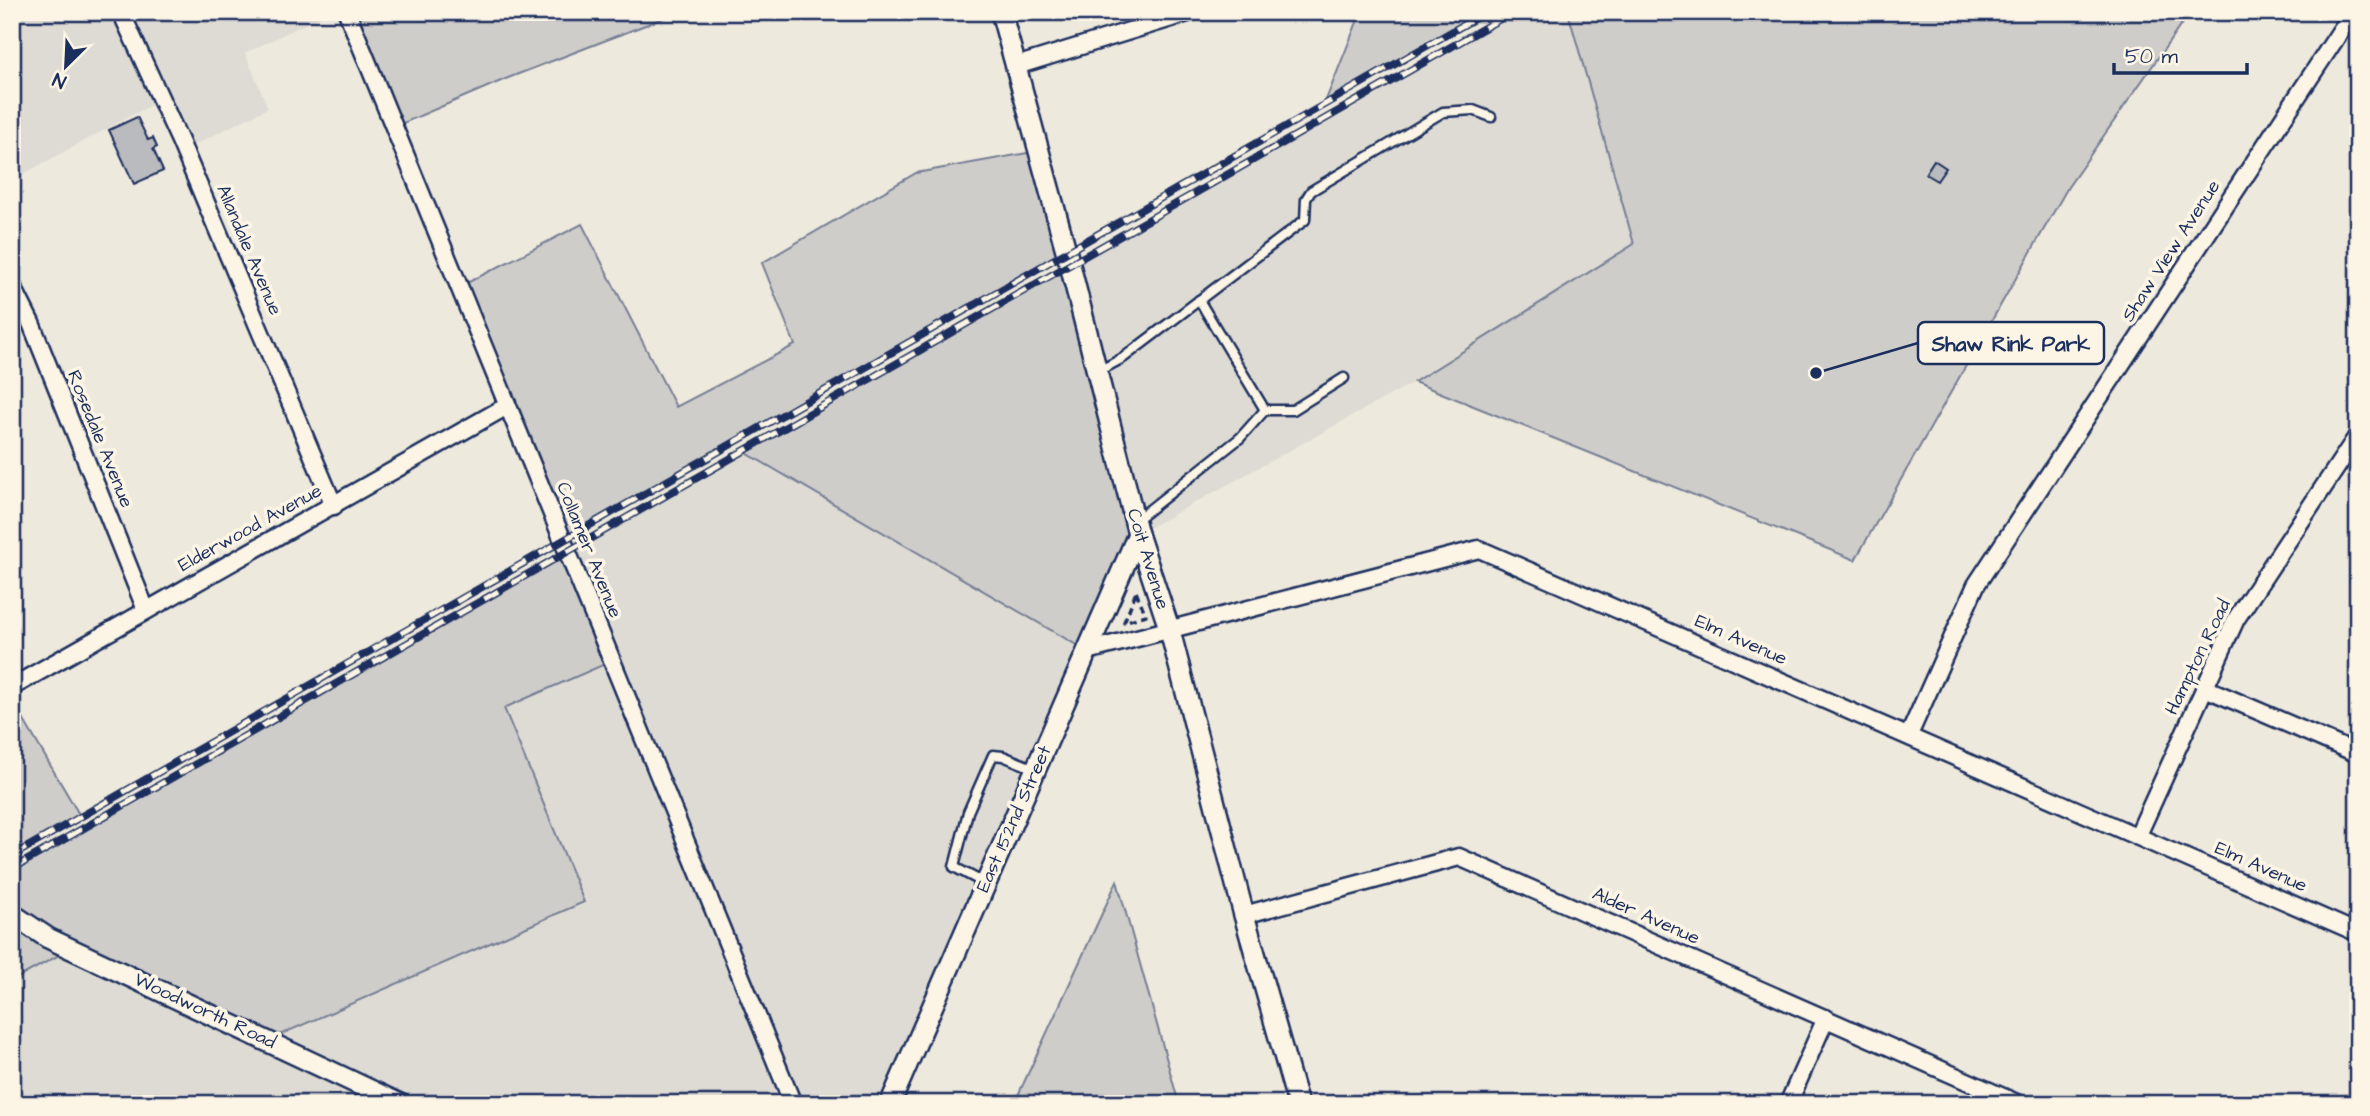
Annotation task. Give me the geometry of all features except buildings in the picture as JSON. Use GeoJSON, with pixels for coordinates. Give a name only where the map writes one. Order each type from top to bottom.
{"type":"FeatureCollection","features":[{"type":"Feature","properties":{"kind":"street","name":"Allandale Avenue"},"geometry":{"type":"LineString","coordinates":[[121,12],[180,141],[334,506]]}},
{"type":"Feature","properties":{"kind":"street","name":"Collamer Avenue"},"geometry":{"type":"LineString","coordinates":[[347,12],[793,1104]]}},
{"type":"Feature","properties":{"kind":"street","name":"Coit Avenue"},"geometry":{"type":"LineString","coordinates":[[1001,12],[1137,527],[1170,631],[1244,915],[1298,1104]]}},
{"type":"Feature","properties":{"kind":"street"},"geometry":{"type":"LineString","coordinates":[[1016,66],[1191,12]]}},
{"type":"Feature","properties":{"kind":"street","name":"Shaw View Avenue"},"geometry":{"type":"LineString","coordinates":[[1909,735],[1976,585],[2353,12]]}},
{"type":"Feature","properties":{"kind":"street","name":"Rosedale Avenue"},"geometry":{"type":"LineString","coordinates":[[12,285],[31,323],[146,610]]}},
{"type":"Feature","properties":{"kind":"street","name":"Elderwood Avenue"},"geometry":{"type":"LineString","coordinates":[[12,687],[507,406]]}},
{"type":"Feature","properties":{"kind":"street","name":"Hampton Road"},"geometry":{"type":"LineString","coordinates":[[2138,835],[2236,619],[2358,435]]}},
{"type":"Feature","properties":{"kind":"street","name":"East 152nd Street"},"geometry":{"type":"LineString","coordinates":[[890,1104],[1087,651],[1137,527]]}},
{"type":"Feature","properties":{"kind":"street","name":"Elm Avenue"},"geometry":{"type":"LineString","coordinates":[[1087,651],[1479,548],[2358,933]]}},
{"type":"Feature","properties":{"kind":"street"},"geometry":{"type":"LineString","coordinates":[[2205,688],[2358,754]]}},
{"type":"Feature","properties":{"kind":"street","name":"Alder Avenue"},"geometry":{"type":"LineString","coordinates":[[1244,915],[1459,857],[2019,1104]]}},
{"type":"Feature","properties":{"kind":"street","name":"Woodworth Road"},"geometry":{"type":"LineString","coordinates":[[12,914],[48,939],[400,1104]]}},
{"type":"Feature","properties":{"kind":"street"},"geometry":{"type":"LineString","coordinates":[[1788,1104],[1826,1018]]}},
{"type":"Feature","properties":{"kind":"lane"},"geometry":{"type":"LineString","coordinates":[[1097,372],[1123,358],[1305,220],[1306,199],[1311,191],[1443,112],[1473,110],[1491,117]]}},
{"type":"Feature","properties":{"kind":"lane"},"geometry":{"type":"LineString","coordinates":[[1199,300],[1265,410]]}},
{"type":"Feature","properties":{"kind":"lane"},"geometry":{"type":"LineString","coordinates":[[1137,527],[1240,438],[1265,410],[1293,410],[1344,378]]}},
{"type":"Feature","properties":{"kind":"lane"},"geometry":{"type":"LineString","coordinates":[[986,884],[954,867],[968,812],[993,755],[1003,756],[1036,769]]}},
{"type":"Feature","properties":{"kind":"path"},"geometry":{"type":"LineString","coordinates":[[1136,592],[1146,615],[1124,622],[1128,612],[1136,592]]}},
{"type":"Feature","properties":{"kind":"shaded area"},"geometry":{"type":"Polygon","coordinates":[[[12,12],[330,12],[245,53],[268,108],[184,150],[160,100],[12,180],[12,12]]]}},
{"type":"Feature","properties":{"kind":"shaded area"},"geometry":{"type":"Polygon","coordinates":[[[347,12],[679,12],[508,78],[394,127],[347,12]]]}},
{"type":"Feature","properties":{"kind":"shaded area"},"geometry":{"type":"Polygon","coordinates":[[[1361,12],[1486,12],[1324,105],[1361,12]]]}},
{"type":"Feature","properties":{"kind":"shaded area"},"geometry":{"type":"Polygon","coordinates":[[[1512,12],[1568,12],[1634,244],[1414,382],[1138,534],[1070,265],[1512,12]]]}},
{"type":"Feature","properties":{"kind":"shaded area"},"geometry":{"type":"Polygon","coordinates":[[[1568,12],[2190,12],[2068,187],[1855,560],[1414,382],[1634,244],[1568,12]]]}},
{"type":"Feature","properties":{"kind":"shaded area"},"geometry":{"type":"Polygon","coordinates":[[[1039,151],[1066,249],[1039,268],[562,540],[459,287],[582,224],[676,407],[795,345],[762,263],[916,173],[1039,151]]]}},
{"type":"Feature","properties":{"kind":"shaded area"},"geometry":{"type":"Polygon","coordinates":[[[1070,265],[1138,534],[1087,651],[743,451],[1070,265]]]}},
{"type":"Feature","properties":{"kind":"shaded area"},"geometry":{"type":"Polygon","coordinates":[[[743,451],[1087,651],[890,1104],[12,1104],[12,981],[70,949],[583,902],[504,707],[568,554],[584,541],[743,451]]]}},
{"type":"Feature","properties":{"kind":"shaded area"},"geometry":{"type":"Polygon","coordinates":[[[568,554],[612,661],[504,708],[584,902],[268,1040],[70,949],[12,981],[12,869],[543,565],[568,554]]]}},
{"type":"Feature","properties":{"kind":"shaded area"},"geometry":{"type":"Polygon","coordinates":[[[12,700],[80,816],[12,856],[12,700]]]}},
{"type":"Feature","properties":{"kind":"shaded area"},"geometry":{"type":"Polygon","coordinates":[[[1117,881],[1179,1104],[1014,1104],[1117,881]]]}},
{"type":"Feature","properties":{"kind":"railway"},"geometry":{"type":"LineString","coordinates":[[12,856],[1486,12]]}},
{"type":"Feature","properties":{"kind":"railway"},"geometry":{"type":"LineString","coordinates":[[12,869],[1512,12]]}},
{"type":"Feature","properties":{"kind":"place","name":"Shaw Rink Park"},"geometry":{"type":"Point","coordinates":[1816,373]}}]}
